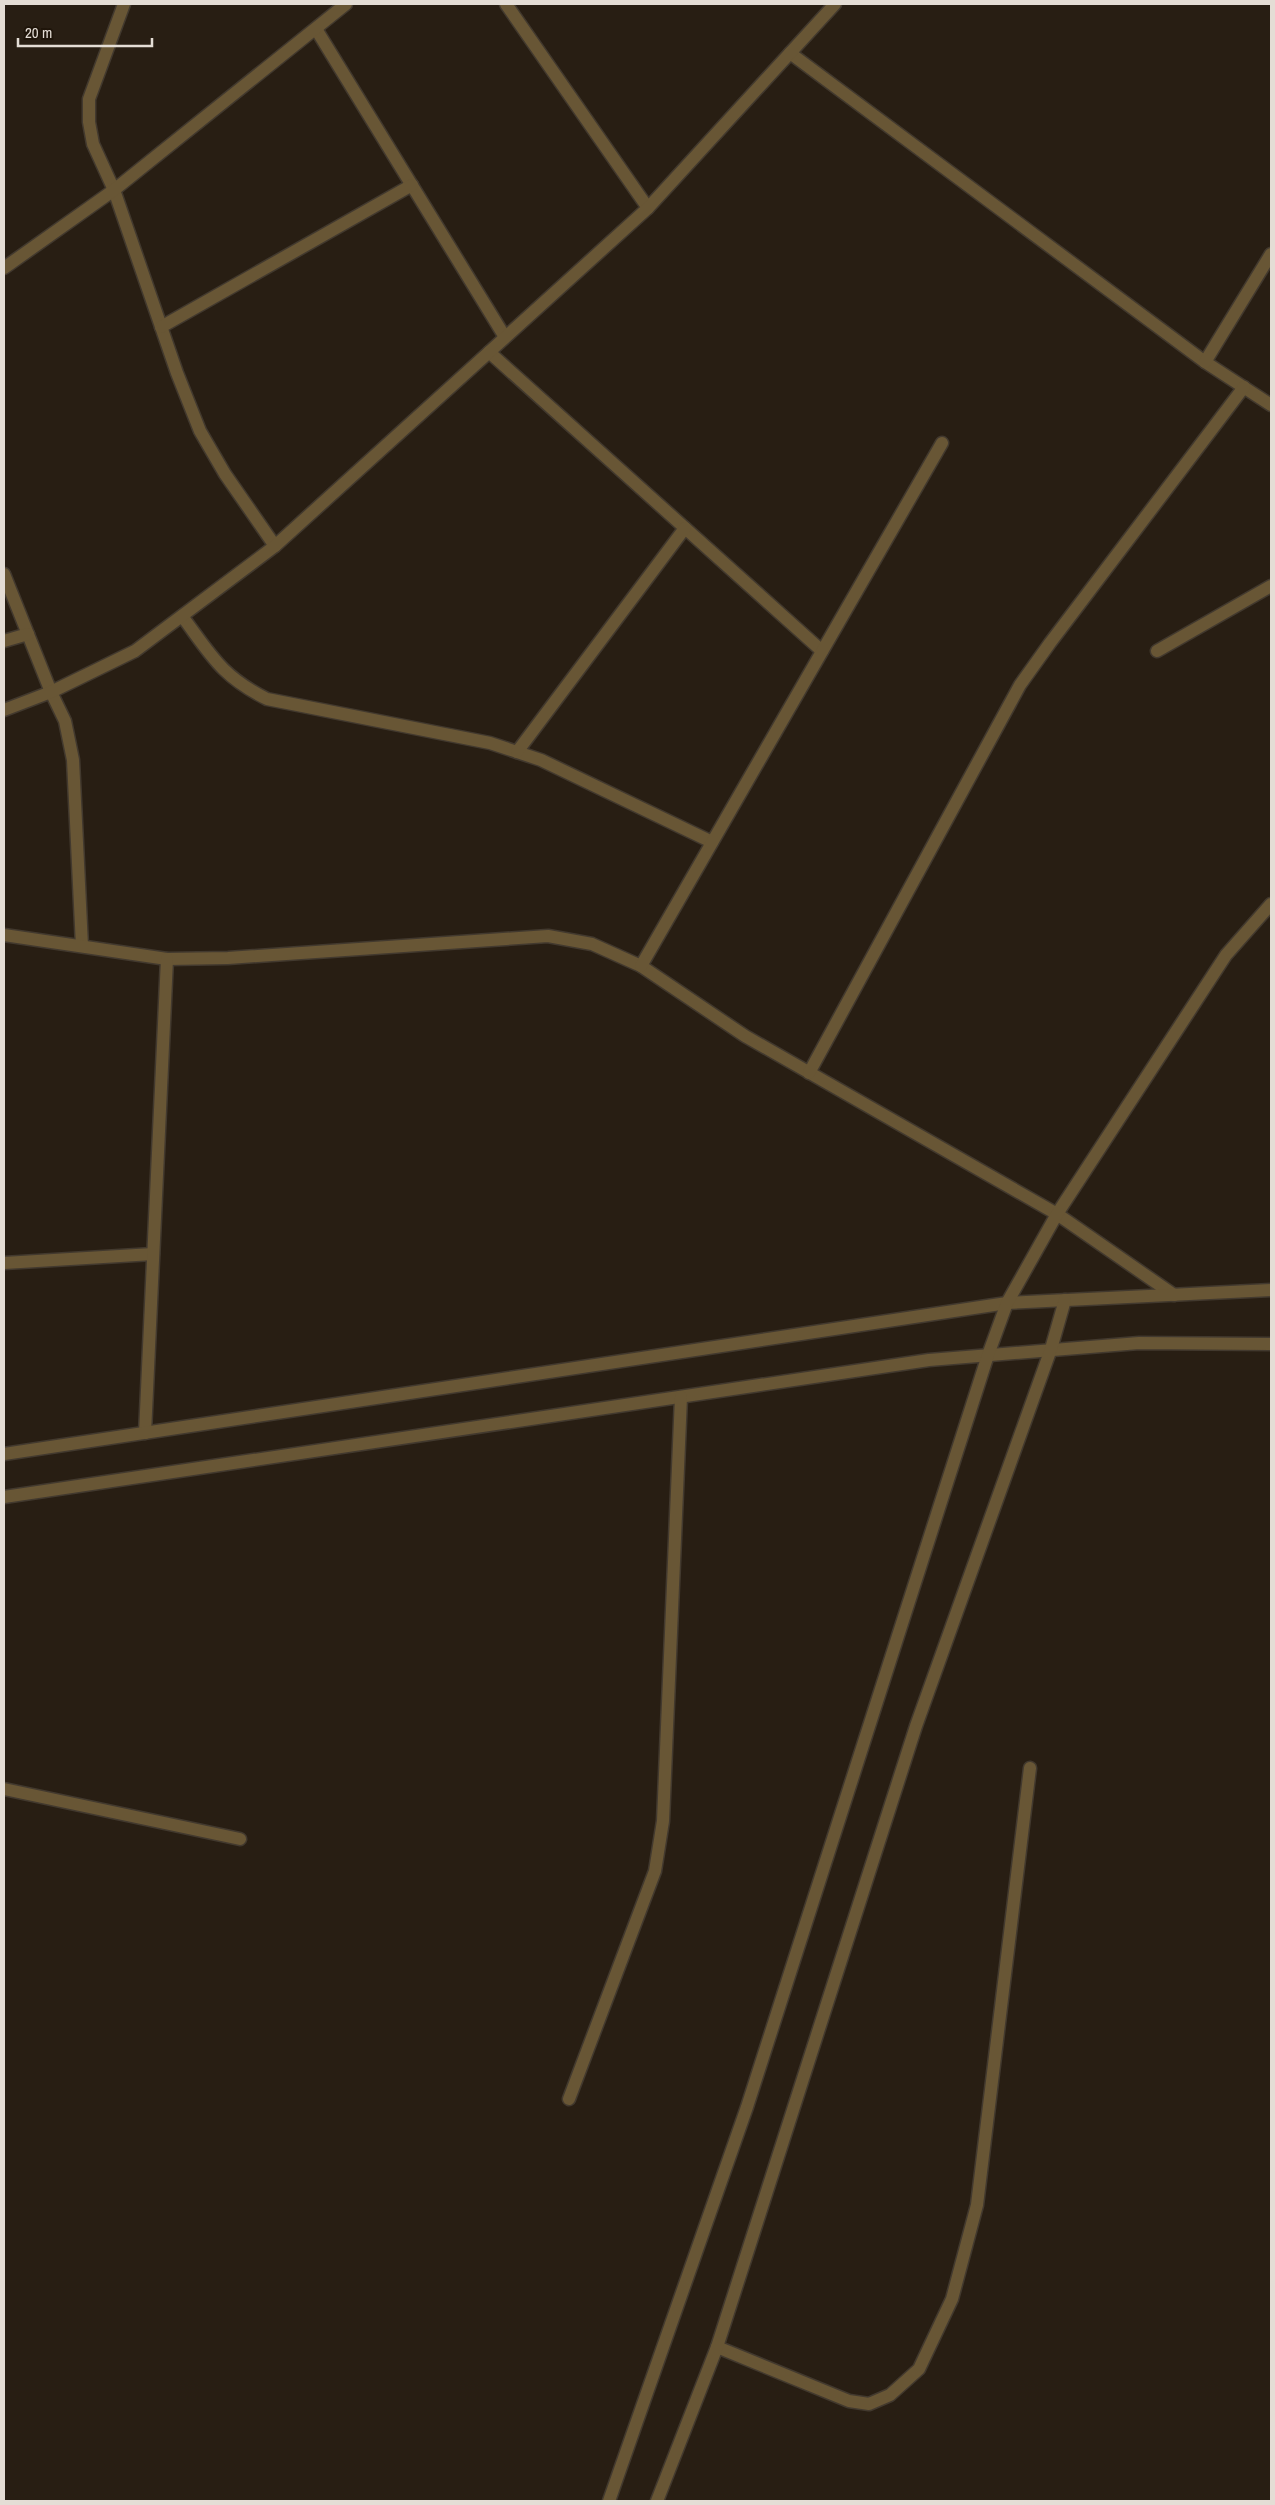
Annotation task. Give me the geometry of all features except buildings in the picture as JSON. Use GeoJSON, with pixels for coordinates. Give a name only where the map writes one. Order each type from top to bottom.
{"type":"FeatureCollection","features":[{"type":"Feature","properties":{"kind":"street"},"geometry":{"type":"LineString","coordinates":[[124,4],[89,99],[89,122],[93,144],[114,190],[161,327],[200,431],[225,474],[275,546]]}},
{"type":"Feature","properties":{"kind":"street"},"geometry":{"type":"LineString","coordinates":[[4,268],[114,190],[346,4]]}},
{"type":"Feature","properties":{"kind":"street"},"geometry":{"type":"LineString","coordinates":[[506,4],[648,208]]}},
{"type":"Feature","properties":{"kind":"street"},"geometry":{"type":"LineString","coordinates":[[4,710],[51,692],[135,651],[275,546],[648,208],[835,4]]}},
{"type":"Feature","properties":{"kind":"street"},"geometry":{"type":"LineString","coordinates":[[316,28],[506,338]]}},
{"type":"Feature","properties":{"kind":"street"},"geometry":{"type":"LineString","coordinates":[[790,53],[1205,362],[1271,405]]}},
{"type":"Feature","properties":{"kind":"street"},"geometry":{"type":"LineString","coordinates":[[161,327],[412,185]]}},
{"type":"Feature","properties":{"kind":"street"},"geometry":{"type":"LineString","coordinates":[[1205,362],[1271,254]]}},
{"type":"Feature","properties":{"kind":"street"},"geometry":{"type":"LineString","coordinates":[[489,352],[822,651]]}},
{"type":"Feature","properties":{"kind":"street"},"geometry":{"type":"LineString","coordinates":[[810,1073],[1020,686],[1050,643],[1244,387]]}},
{"type":"Feature","properties":{"kind":"street"},"geometry":{"type":"LineString","coordinates":[[641,966],[942,443]]}},
{"type":"Feature","properties":{"kind":"street"},"geometry":{"type":"LineString","coordinates":[[517,752],[685,528]]}},
{"type":"Feature","properties":{"kind":"street"},"geometry":{"type":"LineString","coordinates":[[4,574],[51,692],[65,721],[73,760],[82,946]]}},
{"type":"Feature","properties":{"kind":"street"},"geometry":{"type":"LineString","coordinates":[[1157,651],[1271,586]]}},
{"type":"Feature","properties":{"kind":"street"},"geometry":{"type":"LineString","coordinates":[[182,616],[220,669],[242,687],[267,699],[490,743],[541,760],[712,842]]}},
{"type":"Feature","properties":{"kind":"street"},"geometry":{"type":"LineString","coordinates":[[4,641],[28,634]]}},
{"type":"Feature","properties":{"kind":"street"},"geometry":{"type":"LineString","coordinates":[[609,2501],[747,2107],[988,1355],[1007,1303],[1057,1214],[1226,955],[1271,904]]}},
{"type":"Feature","properties":{"kind":"street"},"geometry":{"type":"LineString","coordinates":[[4,935],[167,958],[228,958],[548,936],[592,944],[641,966],[745,1036],[1057,1214],[1174,1295]]}},
{"type":"Feature","properties":{"kind":"street"},"geometry":{"type":"LineString","coordinates":[[145,1433],[167,958]]}},
{"type":"Feature","properties":{"kind":"street"},"geometry":{"type":"LineString","coordinates":[[4,1263],[153,1254]]}},
{"type":"Feature","properties":{"kind":"street"},"geometry":{"type":"LineString","coordinates":[[4,1454],[1007,1303],[1268,1290],[1271,1278]]}},
{"type":"Feature","properties":{"kind":"street"},"geometry":{"type":"LineString","coordinates":[[657,2501],[717,2347],[916,1726],[1051,1349],[1065,1300]]}},
{"type":"Feature","properties":{"kind":"street"},"geometry":{"type":"LineString","coordinates":[[4,1497],[929,1360],[1139,1343],[1271,1344]]}},
{"type":"Feature","properties":{"kind":"street"},"geometry":{"type":"LineString","coordinates":[[569,2100],[656,1863],[663,1821],[681,1397]]}},
{"type":"Feature","properties":{"kind":"street"},"geometry":{"type":"LineString","coordinates":[[717,2347],[849,2401],[869,2404],[890,2395],[919,2369],[952,2298],[977,2205],[1030,1768]]}},
{"type":"Feature","properties":{"kind":"street"},"geometry":{"type":"LineString","coordinates":[[4,1788],[240,1839]]}}]}
